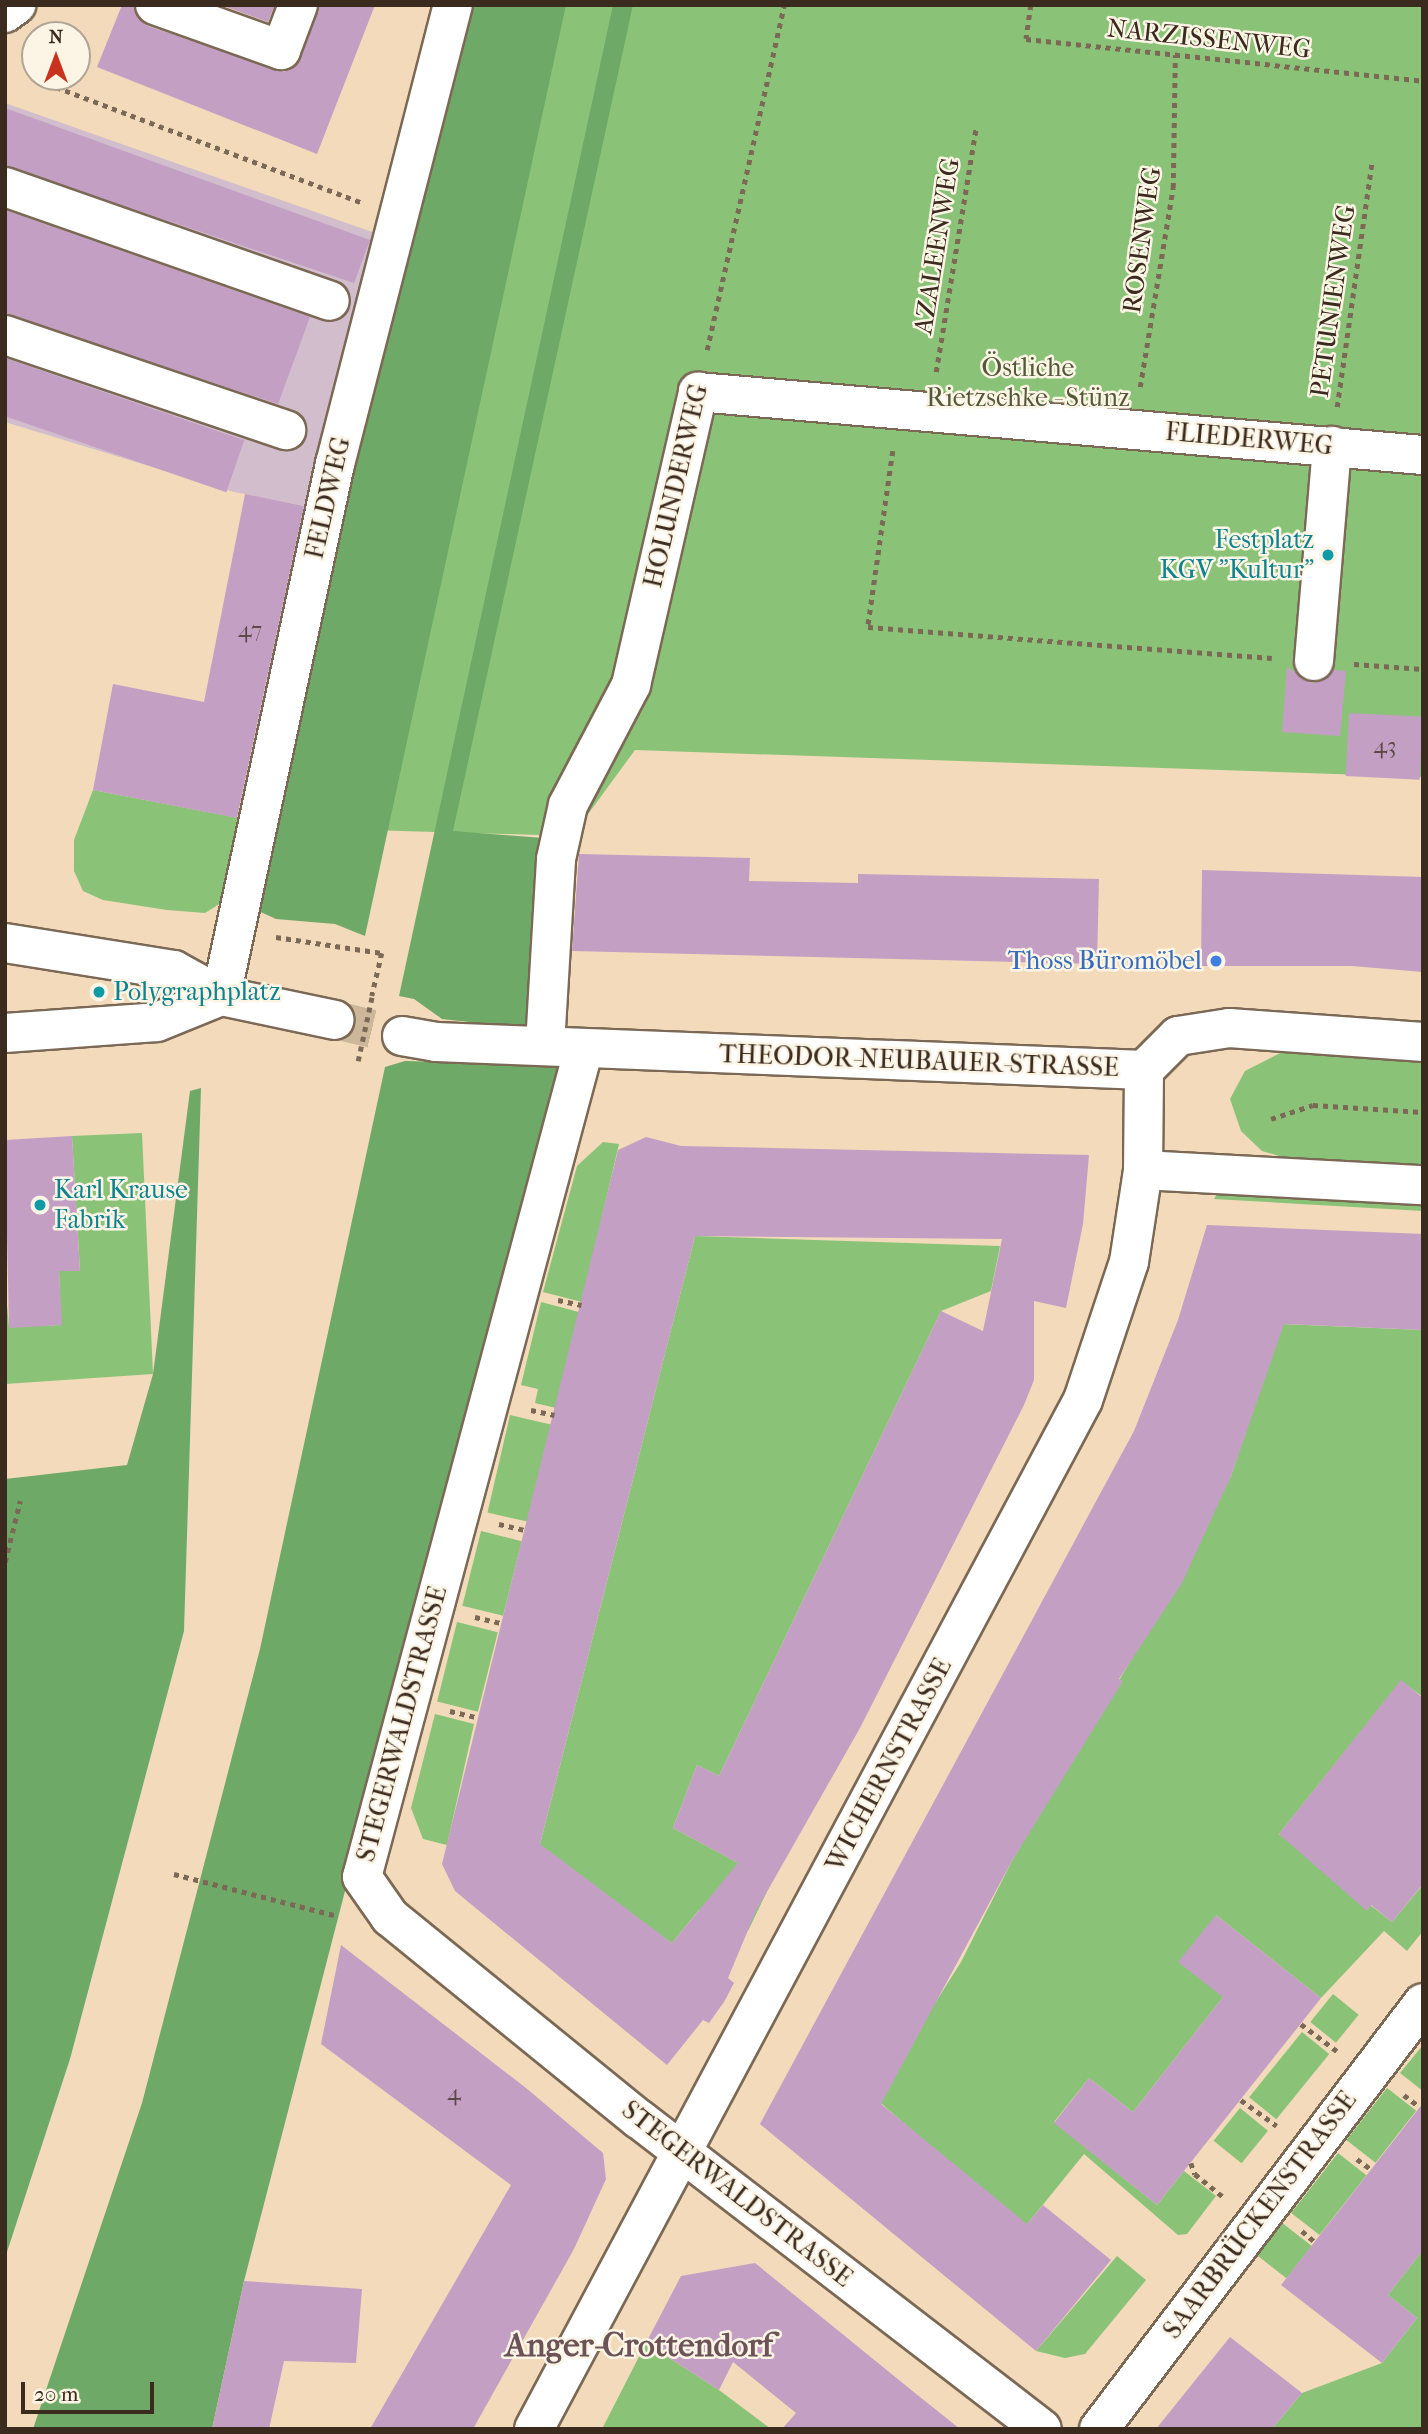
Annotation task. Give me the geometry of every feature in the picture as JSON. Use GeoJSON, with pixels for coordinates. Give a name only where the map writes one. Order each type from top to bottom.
{"type":"FeatureCollection","features":[{"type":"Feature","properties":{"kind":"street"},"geometry":{"type":"LineString","coordinates":[[5,13],[16,5]]}},
{"type":"Feature","properties":{"kind":"street"},"geometry":{"type":"LineString","coordinates":[[157,5],[281,50],[298,5]]}},
{"type":"Feature","properties":{"kind":"street","name":"FELDWEG"},"geometry":{"type":"LineString","coordinates":[[221,996],[335,464],[453,5]]}},
{"type":"Feature","properties":{"kind":"street"},"geometry":{"type":"LineString","coordinates":[[5,187],[330,302]]}},
{"type":"Feature","properties":{"kind":"street"},"geometry":{"type":"LineString","coordinates":[[5,335],[286,430]]}},
{"type":"Feature","properties":{"kind":"street","name":"FLIEDERWEG"},"geometry":{"type":"LineString","coordinates":[[698,392],[1423,455]]}},
{"type":"Feature","properties":{"kind":"street","name":"HOLUNDERWEG"},"geometry":{"type":"LineString","coordinates":[[545,1045],[556,859],[568,804],[631,685],[698,392]]}},
{"type":"Feature","properties":{"kind":"street"},"geometry":{"type":"LineString","coordinates":[[1314,661],[1332,446]]}},
{"type":"Feature","properties":{"kind":"street"},"geometry":{"type":"LineString","coordinates":[[5,943],[174,971],[221,996],[335,1020]]}},
{"type":"Feature","properties":{"kind":"street"},"geometry":{"type":"LineString","coordinates":[[5,1033],[157,1022],[221,996]]}},
{"type":"Feature","properties":{"kind":"street","name":"THEODOR-NEUBAUER-STRASSE"},"geometry":{"type":"LineString","coordinates":[[402,1036],[436,1042],[1144,1070],[1178,1036],[1229,1028],[1423,1042]]}},
{"type":"Feature","properties":{"kind":"street","name":"STEGERWALDSTRASSE"},"geometry":{"type":"LineString","coordinates":[[584,1048],[362,1877],[390,1917],[683,2153],[1042,2429]]}},
{"type":"Feature","properties":{"kind":"street","name":"WICHERNSTRASSE"},"geometry":{"type":"LineString","coordinates":[[534,2429],[1083,1400],[1129,1262],[1143,1170],[1144,1070]]}},
{"type":"Feature","properties":{"kind":"street"},"geometry":{"type":"LineString","coordinates":[[1143,1170],[1423,1185]]}},
{"type":"Feature","properties":{"kind":"street","name":"SAARBRÜCKENSTRASSE"},"geometry":{"type":"LineString","coordinates":[[1099,2429],[1253,2221],[1423,2003]]}},
{"type":"Feature","properties":{"kind":"path","name":"HOLUNDERWEG"},"geometry":{"type":"LineString","coordinates":[[698,392],[784,5]]}},
{"type":"Feature","properties":{"kind":"path","name":"NARZISSENWEG"},"geometry":{"type":"LineString","coordinates":[[1031,5],[1026,39],[1423,81]]}},
{"type":"Feature","properties":{"kind":"path","name":"ROSENWEG"},"geometry":{"type":"LineString","coordinates":[[1133,429],[1173,188],[1175,55]]}},
{"type":"Feature","properties":{"kind":"path"},"geometry":{"type":"LineString","coordinates":[[67,91],[398,216]]}},
{"type":"Feature","properties":{"kind":"path","name":"AZALEENWEG"},"geometry":{"type":"LineString","coordinates":[[976,129],[869,627],[1314,661]]}},
{"type":"Feature","properties":{"kind":"path","name":"PETUNIENWEG"},"geometry":{"type":"LineString","coordinates":[[1332,446],[1372,161]]}},
{"type":"Feature","properties":{"kind":"path"},"geometry":{"type":"LineString","coordinates":[[1314,661],[1423,669]]}},
{"type":"Feature","properties":{"kind":"path"},"geometry":{"type":"LineString","coordinates":[[274,937],[382,953],[358,1061]]}},
{"type":"Feature","properties":{"kind":"path"},"geometry":{"type":"LineString","coordinates":[[1271,1119],[1313,1105],[1423,1112]]}},
{"type":"Feature","properties":{"kind":"path"},"geometry":{"type":"LineString","coordinates":[[5,1562],[20,1501]]}},
{"type":"Feature","properties":{"kind":"path"},"geometry":{"type":"LineString","coordinates":[[174,1874],[316,1911]]}},
{"type":"Feature","properties":{"kind":"path"},"geometry":{"type":"LineString","coordinates":[[1301,2024],[1336,2050]]}},
{"type":"Feature","properties":{"kind":"path"},"geometry":{"type":"LineString","coordinates":[[1191,2162],[1195,2174],[1253,2221]]}},
{"type":"Feature","properties":{"kind":"shaded area"},"geometry":{"type":"Polygon","coordinates":[[[5,103],[375,233],[310,507],[234,492],[5,422],[5,103]]]}},
{"type":"Feature","properties":{"kind":"green space","name":"Östliche Rietzschke - Stünz"},"geometry":{"type":"Polygon","coordinates":[[[465,5],[1423,5],[1423,777],[635,750],[572,836],[268,827],[465,5]]]}},
{"type":"Feature","properties":{"kind":"green space"},"geometry":{"type":"Polygon","coordinates":[[[465,5],[566,5],[365,936],[335,924],[276,919],[252,908],[465,5]]]}},
{"type":"Feature","properties":{"kind":"green space"},"geometry":{"type":"Polygon","coordinates":[[[613,5],[633,5],[453,831],[543,838],[533,1029],[442,1019],[414,999],[399,996],[613,5]]]}},
{"type":"Feature","properties":{"kind":"green space"},"geometry":{"type":"Polygon","coordinates":[[[93,790],[244,819],[221,903],[205,913],[167,910],[103,900],[83,891],[74,871],[74,840],[93,790]]]}},
{"type":"Feature","properties":{"kind":"green space"},"geometry":{"type":"Polygon","coordinates":[[[1282,1052],[1423,1059],[1423,1167],[1289,1159],[1262,1151],[1241,1131],[1230,1099],[1245,1071],[1282,1052]]]}},
{"type":"Feature","properties":{"kind":"green space"},"geometry":{"type":"Polygon","coordinates":[[[405,1061],[559,1065],[244,2281],[212,2429],[33,2429],[142,2103],[260,1649],[385,1067],[405,1061]]]}},
{"type":"Feature","properties":{"kind":"green space"},"geometry":{"type":"Polygon","coordinates":[[[201,1088],[184,1631],[70,2059],[5,2258],[5,1479],[127,1465],[153,1374],[190,1091],[201,1088]]]}},
{"type":"Feature","properties":{"kind":"green space"},"geometry":{"type":"Polygon","coordinates":[[[142,1133],[153,1374],[5,1384],[5,1282],[9,1327],[61,1325],[59,1271],[80,1270],[72,1136],[142,1133]]]}},
{"type":"Feature","properties":{"kind":"green space"},"geometry":{"type":"Polygon","coordinates":[[[603,1142],[619,1144],[582,1302],[543,1292],[577,1166],[603,1142]]]}},
{"type":"Feature","properties":{"kind":"green space"},"geometry":{"type":"Polygon","coordinates":[[[1219,1191],[1423,1195],[1423,1211],[1214,1199],[1219,1191]]]}},
{"type":"Feature","properties":{"kind":"green space"},"geometry":{"type":"Polygon","coordinates":[[[695,1236],[1000,1246],[991,1291],[941,1311],[719,1776],[697,1765],[673,1828],[772,1881],[748,1931],[699,1910],[672,1943],[538,1852],[695,1236]]]}},
{"type":"Feature","properties":{"kind":"green space"},"geometry":{"type":"Polygon","coordinates":[[[541,1302],[579,1312],[556,1408],[535,1403],[538,1389],[521,1385],[541,1302]]]}},
{"type":"Feature","properties":{"kind":"green space"},"geometry":{"type":"Polygon","coordinates":[[[1282,1324],[1423,1330],[1423,1697],[1401,1681],[1279,1834],[1392,1922],[1421,1887],[1423,1931],[1407,1951],[1384,1931],[1321,1998],[1216,1915],[1223,1997],[1133,2112],[1089,2078],[1054,2122],[1157,2205],[1184,2171],[1216,2196],[1187,2234],[1178,2235],[1084,2154],[1024,2228],[875,2098],[961,1962],[1012,1861],[1131,1660],[1231,1476],[1282,1324]]]}},
{"type":"Feature","properties":{"kind":"green space"},"geometry":{"type":"Polygon","coordinates":[[[510,1415],[552,1425],[529,1522],[488,1512],[510,1415]]]}},
{"type":"Feature","properties":{"kind":"green space"},"geometry":{"type":"Polygon","coordinates":[[[481,1531],[522,1541],[503,1616],[462,1606],[481,1531]]]}},
{"type":"Feature","properties":{"kind":"green space"},"geometry":{"type":"Polygon","coordinates":[[[457,1622],[498,1632],[478,1712],[437,1702],[457,1622]]]}},
{"type":"Feature","properties":{"kind":"green space"},"geometry":{"type":"Polygon","coordinates":[[[435,1714],[474,1724],[447,1845],[423,1839],[411,1808],[435,1714]]]}},
{"type":"Feature","properties":{"kind":"green space"},"geometry":{"type":"Polygon","coordinates":[[[1333,1994],[1359,2015],[1336,2043],[1310,2022],[1333,1994]]]}},
{"type":"Feature","properties":{"kind":"green space"},"geometry":{"type":"Polygon","coordinates":[[[1302,2032],[1329,2054],[1276,2119],[1249,2097],[1302,2032]]]}},
{"type":"Feature","properties":{"kind":"green space"},"geometry":{"type":"Polygon","coordinates":[[[1423,2045],[1423,2091],[1400,2073],[1423,2045]]]}},
{"type":"Feature","properties":{"kind":"green space"},"geometry":{"type":"Polygon","coordinates":[[[1387,2088],[1416,2111],[1376,2163],[1346,2140],[1387,2088]]]}},
{"type":"Feature","properties":{"kind":"green space"},"geometry":{"type":"Polygon","coordinates":[[[1240,2108],[1268,2131],[1242,2163],[1214,2141],[1240,2108]]]}},
{"type":"Feature","properties":{"kind":"green space"},"geometry":{"type":"Polygon","coordinates":[[[1338,2153],[1366,2175],[1320,2235],[1291,2213],[1338,2153]]]}},
{"type":"Feature","properties":{"kind":"green space"},"geometry":{"type":"Polygon","coordinates":[[[1281,2222],[1312,2246],[1286,2278],[1256,2254],[1281,2222]]]}},
{"type":"Feature","properties":{"kind":"green space"},"geometry":{"type":"Polygon","coordinates":[[[1423,2250],[1423,2429],[1272,2429],[1302,2393],[1382,2363],[1417,2318],[1388,2295],[1423,2250]]]}},
{"type":"Feature","properties":{"kind":"green space"},"geometry":{"type":"Polygon","coordinates":[[[1117,2256],[1146,2280],[1085,2354],[1065,2358],[1036,2351],[1117,2256]]]}},
{"type":"Feature","properties":{"kind":"green space"},"geometry":{"type":"Polygon","coordinates":[[[646,2343],[719,2390],[771,2429],[602,2429],[646,2343]]]}},
{"type":"Feature","properties":{"kind":"building"},"geometry":{"type":"Polygon","coordinates":[[[122,5],[134,5],[138,19],[148,26],[284,72],[301,58],[319,5],[375,5],[317,154],[97,67],[122,5]]]}},
{"type":"Feature","properties":{"kind":"building"},"geometry":{"type":"Polygon","coordinates":[[[221,5],[275,5],[268,22],[221,5]]]}},
{"type":"Feature","properties":{"kind":"building"},"geometry":{"type":"Polygon","coordinates":[[[5,108],[370,240],[354,283],[5,166],[5,108]]]}},
{"type":"Feature","properties":{"kind":"building"},"geometry":{"type":"Polygon","coordinates":[[[5,210],[310,317],[278,404],[5,314],[5,210]]]}},
{"type":"Feature","properties":{"kind":"building"},"geometry":{"type":"Polygon","coordinates":[[[5,358],[244,440],[226,492],[5,416],[5,358]]]}},
{"type":"Feature","properties":{"kind":"building"},"geometry":{"type":"Polygon","coordinates":[[[245,494],[304,506],[237,818],[93,790],[113,684],[204,702],[245,494]]]}},
{"type":"Feature","properties":{"kind":"building"},"geometry":{"type":"Polygon","coordinates":[[[1287,667],[1313,683],[1324,680],[1333,670],[1346,671],[1340,736],[1282,732],[1287,667]]]}},
{"type":"Feature","properties":{"kind":"building"},"geometry":{"type":"Polygon","coordinates":[[[1349,713],[1423,717],[1420,780],[1346,776],[1349,713]]]}},
{"type":"Feature","properties":{"kind":"building"},"geometry":{"type":"Polygon","coordinates":[[[579,854],[750,858],[749,881],[858,883],[858,874],[1099,879],[1097,964],[572,951],[579,854]]]}},
{"type":"Feature","properties":{"kind":"building"},"geometry":{"type":"Polygon","coordinates":[[[1202,870],[1423,877],[1423,972],[1352,966],[1201,966],[1202,870]]]}},
{"type":"Feature","properties":{"kind":"building","name":"Karl Krause Fabrik"},"geometry":{"type":"Polygon","coordinates":[[[72,1136],[80,1271],[59,1271],[62,1325],[9,1328],[5,1140],[72,1136]]]}},
{"type":"Feature","properties":{"kind":"building"},"geometry":{"type":"Polygon","coordinates":[[[646,1137],[681,1146],[1089,1155],[1083,1224],[1066,1308],[1034,1301],[1034,1380],[1024,1405],[860,1728],[756,1911],[728,1978],[734,1983],[724,2002],[709,2023],[703,2020],[667,2065],[455,1891],[442,1864],[618,1150],[646,1137]],[[695,1236],[540,1844],[672,1943],[738,1863],[673,1828],[697,1765],[719,1776],[941,1311],[983,1331],[1002,1239],[695,1236]]]}},
{"type":"Feature","properties":{"kind":"building"},"geometry":{"type":"Polygon","coordinates":[[[1207,1225],[1423,1234],[1423,1330],[1284,1324],[1231,1476],[1182,1583],[1119,1679],[1123,1681],[1012,1861],[881,2104],[1027,2224],[1043,2205],[1111,2260],[1036,2351],[760,2124],[1134,1431],[1178,1320],[1207,1225]]]}},
{"type":"Feature","properties":{"kind":"building"},"geometry":{"type":"Polygon","coordinates":[[[1401,1680],[1423,1698],[1423,1884],[1392,1922],[1371,1905],[1367,1911],[1279,1834],[1401,1680]]]}},
{"type":"Feature","properties":{"kind":"building"},"geometry":{"type":"Polygon","coordinates":[[[1216,1915],[1321,1998],[1157,2205],[1054,2123],[1089,2078],[1133,2112],[1223,1997],[1178,1962],[1216,1915]]]}},
{"type":"Feature","properties":{"kind":"building"},"geometry":{"type":"Polygon","coordinates":[[[341,1945],[526,2088],[603,2153],[606,2179],[574,2249],[473,2429],[370,2429],[511,2185],[321,2044],[341,1945]]]}},
{"type":"Feature","properties":{"kind":"building"},"geometry":{"type":"Polygon","coordinates":[[[1423,2103],[1423,2250],[1388,2295],[1417,2318],[1382,2363],[1281,2285],[1423,2103]]]}},
{"type":"Feature","properties":{"kind":"building"},"geometry":{"type":"Polygon","coordinates":[[[755,2263],[960,2429],[782,2429],[796,2413],[733,2362],[719,2390],[646,2343],[681,2276],[755,2263]]]}},
{"type":"Feature","properties":{"kind":"building"},"geometry":{"type":"Polygon","coordinates":[[[244,2281],[362,2289],[356,2363],[284,2361],[269,2429],[212,2429],[244,2281]]]}},
{"type":"Feature","properties":{"kind":"building"},"geometry":{"type":"Polygon","coordinates":[[[1230,2337],[1302,2393],[1272,2429],[1156,2429],[1230,2337]]]}},
{"type":"Feature","properties":{"kind":"tunnel"},"geometry":{"type":"LineString","coordinates":[[335,1020],[402,1036]]}},
{"type":"Feature","properties":{"kind":"place","name":"Festplatz KGV \"Kultur\""},"geometry":{"type":"Point","coordinates":[1328,555]}},
{"type":"Feature","properties":{"kind":"place","name":"Thoss Büromöbel"},"geometry":{"type":"Point","coordinates":[1216,961]}},
{"type":"Feature","properties":{"kind":"place","name":"Polygraphplatz"},"geometry":{"type":"Point","coordinates":[99,992]}},
{"type":"Feature","properties":{"kind":"place","name":"Karl Krause Fabrik"},"geometry":{"type":"Point","coordinates":[40,1205]}},
{"type":"Feature","properties":{"kind":"district","name":"Anger-Crottendorf"},"geometry":{"type":"Point","coordinates":[639,2346]}}]}
